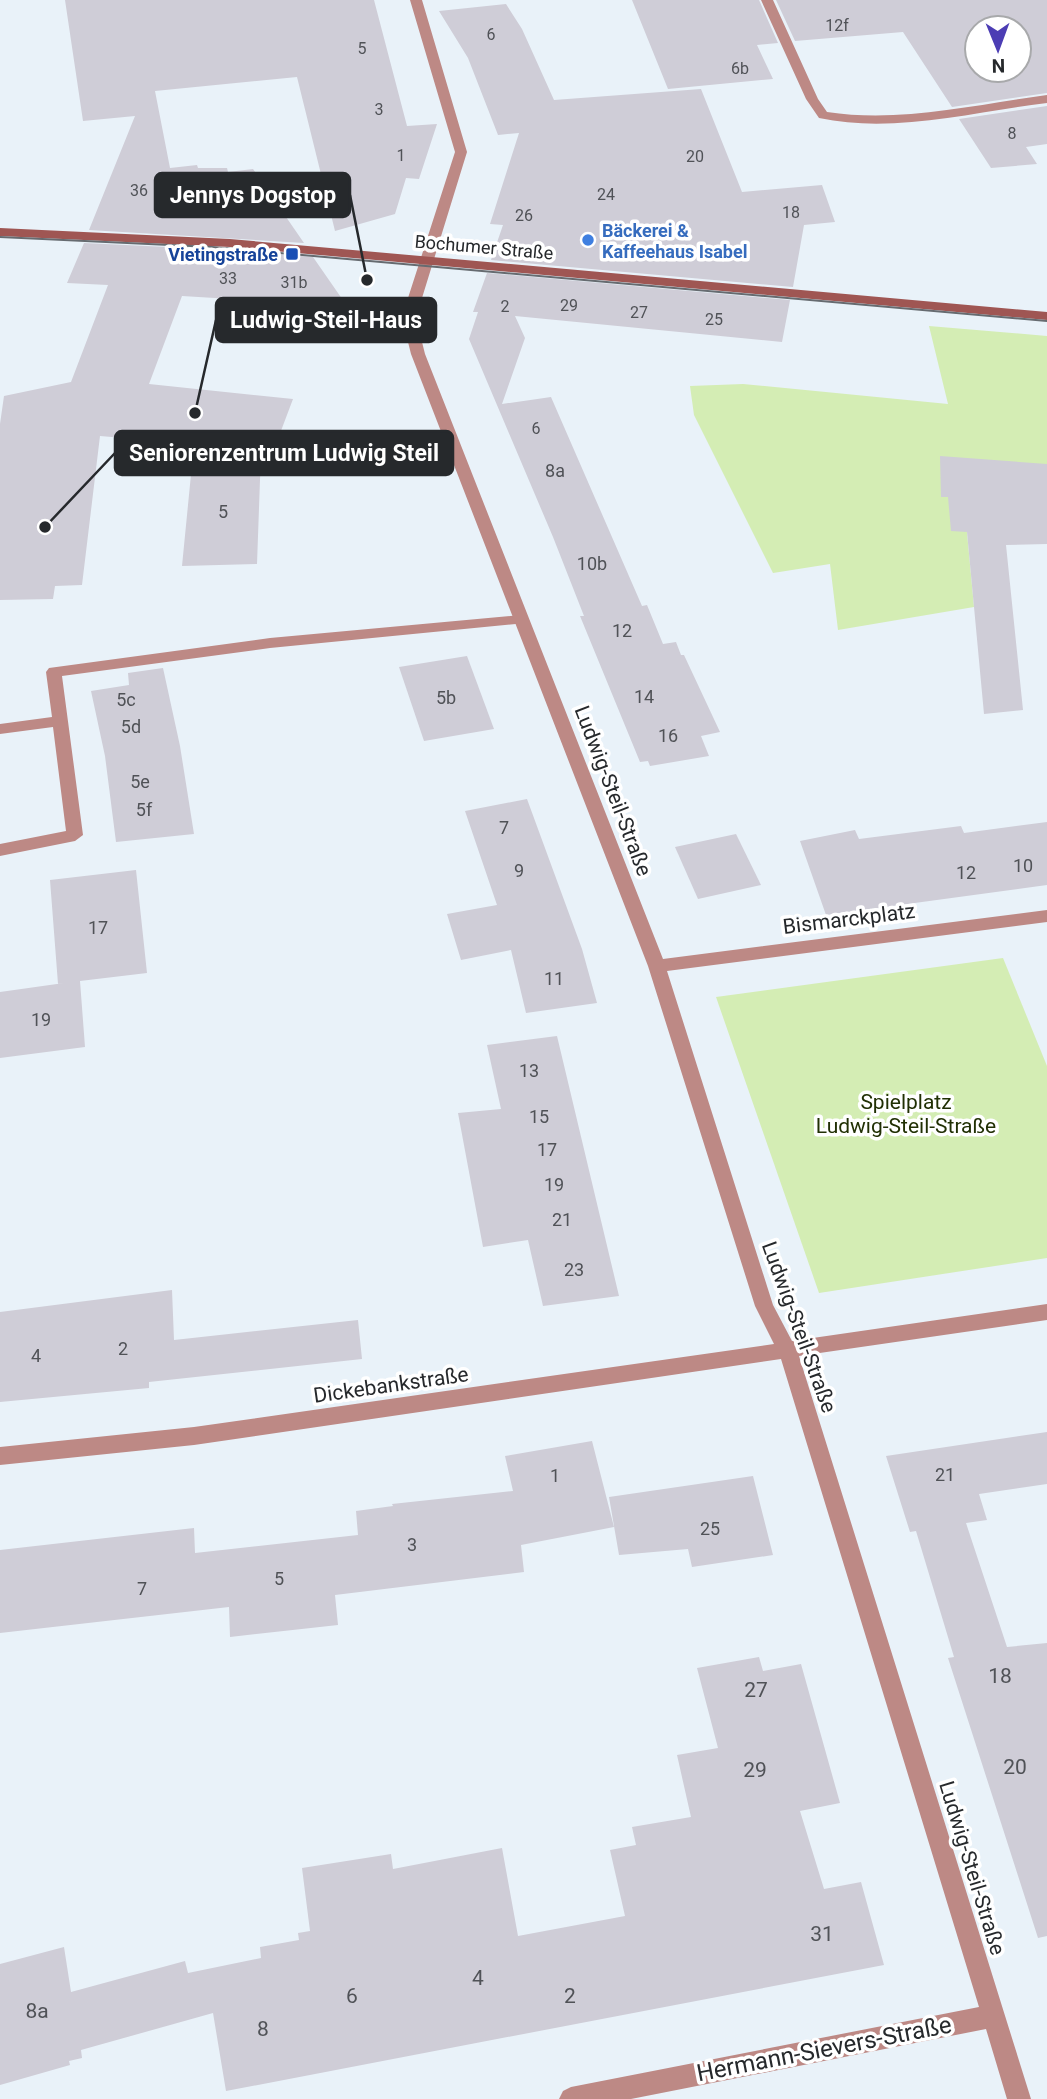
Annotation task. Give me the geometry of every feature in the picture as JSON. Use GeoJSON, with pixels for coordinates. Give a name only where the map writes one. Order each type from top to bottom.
{"type":"FeatureCollection","features":[{"type":"Feature","properties":{"kind":"main road","name":"Bochumer Straße"},"geometry":{"type":"LineString","coordinates":[[0,232],[178,240],[428,260],[1047,316]]}},
{"type":"Feature","properties":{"kind":"street"},"geometry":{"type":"LineString","coordinates":[[416,0],[461,152],[428,260]]}},
{"type":"Feature","properties":{"kind":"street"},"geometry":{"type":"LineString","coordinates":[[766,0],[812,99],[823,115],[849,120],[888,119],[1041,99],[1047,115]]}},
{"type":"Feature","properties":{"kind":"street","name":"Ludwig-Steil-Straße"},"geometry":{"type":"LineString","coordinates":[[428,260],[412,314],[414,341],[657,966],[764,1306],[788,1351],[1019,2099]]}},
{"type":"Feature","properties":{"kind":"street"},"geometry":{"type":"LineString","coordinates":[[0,850],[75,835],[54,672],[270,643],[522,620]]}},
{"type":"Feature","properties":{"kind":"street"},"geometry":{"type":"LineString","coordinates":[[0,729],[60,721]]}},
{"type":"Feature","properties":{"kind":"street","name":"Bismarckplatz"},"geometry":{"type":"LineString","coordinates":[[657,966],[1047,916]]}},
{"type":"Feature","properties":{"kind":"street"},"geometry":{"type":"LineString","coordinates":[[788,1351],[1047,1312]]}},
{"type":"Feature","properties":{"kind":"street","name":"Dickebankstraße"},"geometry":{"type":"LineString","coordinates":[[0,1456],[194,1436],[788,1351]]}},
{"type":"Feature","properties":{"kind":"street","name":"Hermann-Sievers-Straße"},"geometry":{"type":"LineString","coordinates":[[571,2099],[994,2016]]}},
{"type":"Feature","properties":{"kind":"green space"},"geometry":{"type":"Polygon","coordinates":[[[929,326],[1047,336],[1047,464],[961,469],[974,607],[838,630],[830,564],[773,573],[694,415],[690,386],[743,384],[948,404],[929,326]]]}},
{"type":"Feature","properties":{"kind":"green space","name":"Spielplatz Ludwig-Steil-Straße"},"geometry":{"type":"Polygon","coordinates":[[[1003,958],[1047,1066],[1047,1258],[819,1293],[716,997],[1003,958]]]}},
{"type":"Feature","properties":{"kind":"building"},"geometry":{"type":"Polygon","coordinates":[[[65,0],[374,0],[407,126],[437,124],[419,179],[406,178],[395,214],[335,231],[297,77],[155,91],[170,168],[197,165],[198,168],[227,168],[228,172],[253,169],[304,243],[89,230],[135,116],[83,121],[65,0]]]}},
{"type":"Feature","properties":{"kind":"building"},"geometry":{"type":"Polygon","coordinates":[[[632,0],[759,0],[778,43],[757,45],[773,79],[668,89],[632,0]]]}},
{"type":"Feature","properties":{"kind":"building"},"geometry":{"type":"Polygon","coordinates":[[[776,0],[1047,0],[1047,93],[952,107],[903,32],[795,41],[776,0]]]}},
{"type":"Feature","properties":{"kind":"building"},"geometry":{"type":"Polygon","coordinates":[[[506,4],[522,29],[554,100],[701,89],[742,192],[822,185],[835,222],[804,225],[793,287],[491,260],[503,225],[490,224],[519,133],[498,135],[468,58],[439,11],[506,4]]]}},
{"type":"Feature","properties":{"kind":"building"},"geometry":{"type":"Polygon","coordinates":[[[1047,106],[1047,144],[1026,147],[1037,164],[991,168],[959,119],[1047,106]]]}},
{"type":"Feature","properties":{"kind":"building"},"geometry":{"type":"Polygon","coordinates":[[[84,243],[313,257],[347,306],[343,306],[335,329],[290,325],[296,303],[182,296],[149,384],[293,399],[273,452],[261,452],[257,564],[182,566],[194,444],[100,436],[82,585],[55,586],[53,599],[0,600],[0,424],[4,396],[71,382],[108,285],[67,283],[84,243]]]}},
{"type":"Feature","properties":{"kind":"building"},"geometry":{"type":"Polygon","coordinates":[[[487,273],[790,300],[782,342],[515,316],[525,338],[502,404],[551,397],[642,606],[647,605],[663,644],[676,642],[720,732],[701,736],[709,756],[650,766],[648,761],[640,762],[580,616],[584,616],[553,537],[469,339],[478,312],[473,312],[487,273]]]}},
{"type":"Feature","properties":{"kind":"building"},"geometry":{"type":"Polygon","coordinates":[[[940,456],[1047,464],[1047,544],[1006,545],[1023,710],[984,714],[967,532],[951,531],[948,497],[941,497],[940,456]]]}},
{"type":"Feature","properties":{"kind":"building"},"geometry":{"type":"Polygon","coordinates":[[[467,656],[494,729],[424,741],[399,667],[467,656]]]}},
{"type":"Feature","properties":{"kind":"building"},"geometry":{"type":"Polygon","coordinates":[[[163,668],[180,746],[194,834],[116,842],[105,756],[91,691],[129,685],[128,673],[163,668]]]}},
{"type":"Feature","properties":{"kind":"building"},"geometry":{"type":"Polygon","coordinates":[[[527,799],[582,949],[597,1003],[526,1013],[511,950],[461,960],[447,914],[497,905],[465,811],[527,799]]]}},
{"type":"Feature","properties":{"kind":"building"},"geometry":{"type":"Polygon","coordinates":[[[1047,822],[1047,885],[826,915],[800,841],[855,830],[859,839],[961,826],[964,833],[1047,822]]]}},
{"type":"Feature","properties":{"kind":"building"},"geometry":{"type":"Polygon","coordinates":[[[736,834],[761,885],[698,899],[675,847],[736,834]]]}},
{"type":"Feature","properties":{"kind":"building"},"geometry":{"type":"Polygon","coordinates":[[[136,870],[147,973],[80,981],[85,1047],[0,1058],[0,992],[58,984],[50,880],[136,870]]]}},
{"type":"Feature","properties":{"kind":"building"},"geometry":{"type":"Polygon","coordinates":[[[557,1036],[619,1296],[543,1306],[528,1240],[483,1247],[458,1113],[501,1109],[487,1045],[557,1036]]]}},
{"type":"Feature","properties":{"kind":"building"},"geometry":{"type":"Polygon","coordinates":[[[172,1290],[174,1340],[358,1320],[362,1359],[149,1382],[149,1388],[0,1402],[0,1312],[172,1290]]]}},
{"type":"Feature","properties":{"kind":"building"},"geometry":{"type":"Polygon","coordinates":[[[1047,1432],[1047,1484],[979,1494],[987,1520],[966,1523],[1007,1647],[1047,1643],[1047,1936],[1038,1938],[948,1658],[954,1657],[916,1531],[910,1532],[886,1456],[1047,1432]]]}},
{"type":"Feature","properties":{"kind":"building"},"geometry":{"type":"Polygon","coordinates":[[[592,1441],[614,1527],[521,1545],[524,1572],[335,1595],[338,1625],[230,1637],[229,1607],[0,1633],[0,1550],[194,1528],[195,1553],[358,1535],[356,1511],[393,1506],[392,1504],[513,1491],[505,1456],[592,1441]]]}},
{"type":"Feature","properties":{"kind":"building"},"geometry":{"type":"Polygon","coordinates":[[[753,1476],[773,1555],[692,1567],[688,1549],[619,1555],[609,1497],[753,1476]]]}},
{"type":"Feature","properties":{"kind":"building"},"geometry":{"type":"Polygon","coordinates":[[[759,1657],[763,1671],[801,1664],[840,1803],[800,1811],[824,1889],[861,1882],[884,1965],[226,2091],[213,2013],[81,2050],[82,2058],[69,2061],[70,2065],[0,2085],[0,1964],[64,1947],[71,1992],[185,1961],[188,1973],[261,1958],[260,1947],[299,1940],[298,1933],[310,1931],[302,1868],[391,1854],[393,1869],[502,1848],[518,1936],[625,1916],[610,1850],[636,1845],[632,1827],[691,1817],[677,1755],[718,1748],[697,1668],[759,1657]]]}},
{"type":"Feature","properties":{"kind":"tram line"},"geometry":{"type":"LineString","coordinates":[[0,237],[212,247],[1047,321]]}},
{"type":"Feature","properties":{"kind":"place","name":"Bäckerei & Kaffeehaus Isabel"},"geometry":{"type":"Point","coordinates":[588,240]}},
{"type":"Feature","properties":{"kind":"place","name":"Vietingstraße"},"geometry":{"type":"Point","coordinates":[292,254]}},
{"type":"Feature","properties":{"kind":"place","name":"Jennys Dogstop"},"geometry":{"type":"Point","coordinates":[367,280]}},
{"type":"Feature","properties":{"kind":"place","name":"Ludwig-Steil-Haus"},"geometry":{"type":"Point","coordinates":[195,413]}},
{"type":"Feature","properties":{"kind":"place","name":"Seniorenzentrum Ludwig Steil"},"geometry":{"type":"Point","coordinates":[45,527]}}]}
